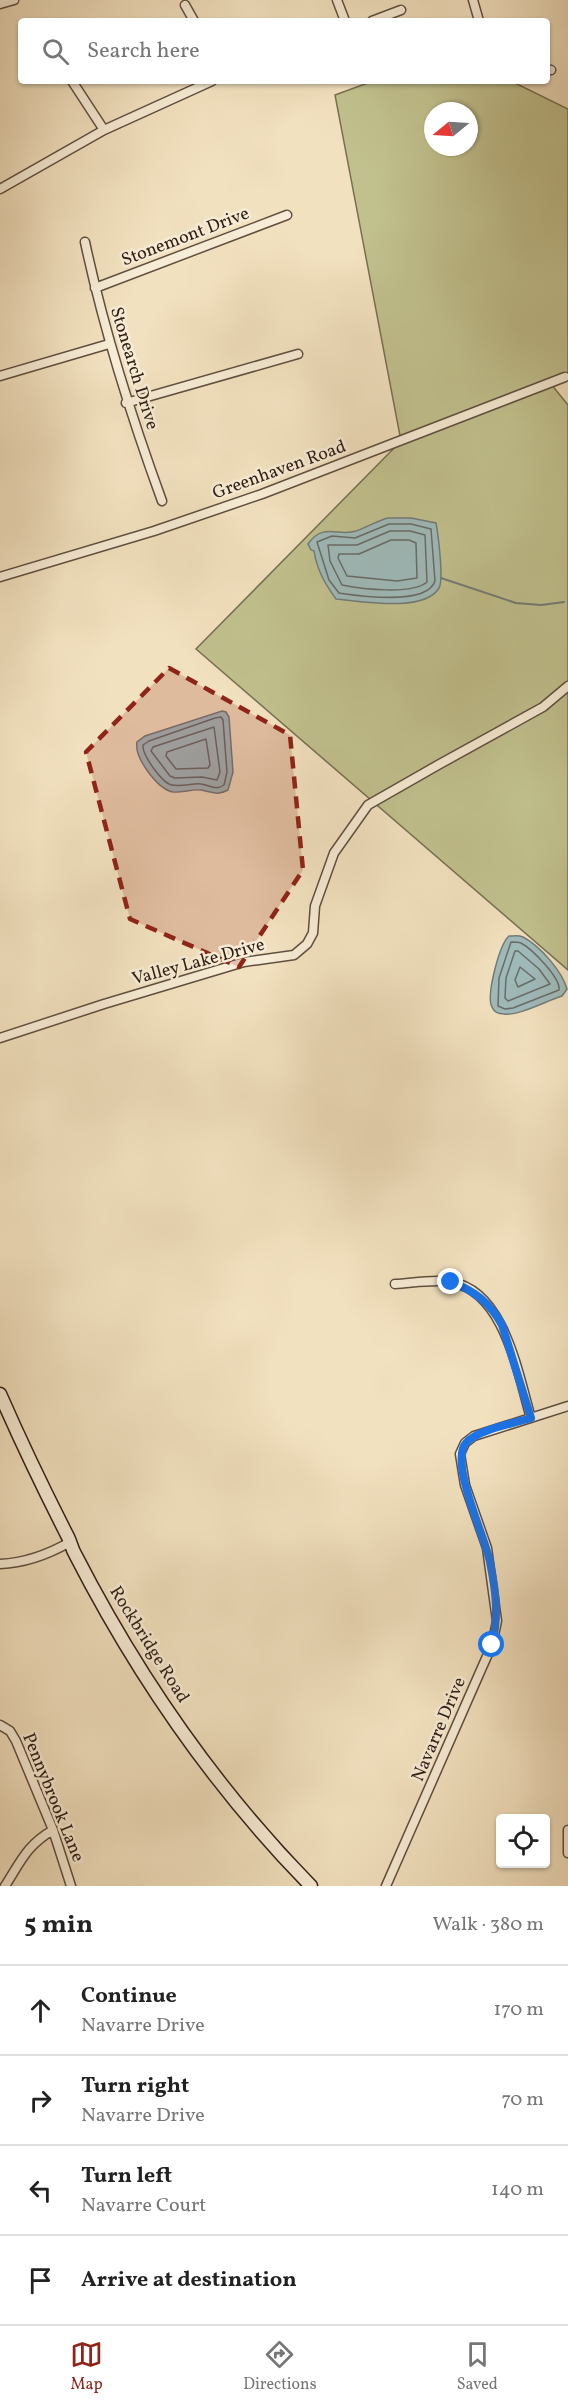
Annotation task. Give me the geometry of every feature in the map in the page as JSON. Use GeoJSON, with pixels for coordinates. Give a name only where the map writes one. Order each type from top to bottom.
{"type":"FeatureCollection","features":[{"type":"Feature","properties":{"kind":"main road","name":"Rockbridge Road"},"geometry":{"type":"LineString","coordinates":[[0,1394],[73,1552],[141,1669],[193,1746],[273,1847],[311,1886]]}},
{"type":"Feature","properties":{"kind":"street"},"geometry":{"type":"LineString","coordinates":[[0,4],[14,0]]}},
{"type":"Feature","properties":{"kind":"street"},"geometry":{"type":"LineString","coordinates":[[337,0],[344,18]]}},
{"type":"Feature","properties":{"kind":"street"},"geometry":{"type":"LineString","coordinates":[[473,0],[478,18]]}},
{"type":"Feature","properties":{"kind":"street"},"geometry":{"type":"LineString","coordinates":[[185,5],[192,18]]}},
{"type":"Feature","properties":{"kind":"street"},"geometry":{"type":"LineString","coordinates":[[380,18],[401,10]]}},
{"type":"Feature","properties":{"kind":"street"},"geometry":{"type":"LineString","coordinates":[[74,84],[104,130]]}},
{"type":"Feature","properties":{"kind":"street"},"geometry":{"type":"LineString","coordinates":[[0,189],[104,130],[205,84]]}},
{"type":"Feature","properties":{"kind":"street","name":"Stonemont Drive"},"geometry":{"type":"LineString","coordinates":[[95,288],[287,215]]}},
{"type":"Feature","properties":{"kind":"street","name":"Stonearch Drive"},"geometry":{"type":"LineString","coordinates":[[85,242],[109,344],[126,403],[162,501]]}},
{"type":"Feature","properties":{"kind":"street"},"geometry":{"type":"LineString","coordinates":[[0,376],[109,344]]}},
{"type":"Feature","properties":{"kind":"street"},"geometry":{"type":"LineString","coordinates":[[126,403],[298,354]]}},
{"type":"Feature","properties":{"kind":"street","name":"Greenhaven Road"},"geometry":{"type":"LineString","coordinates":[[0,577],[154,531],[262,494],[564,377]]}},
{"type":"Feature","properties":{"kind":"street","name":"Valley Lake Drive"},"geometry":{"type":"LineString","coordinates":[[0,1038],[244,962],[294,955],[307,944],[313,933],[315,906],[334,852],[368,805],[543,708],[568,686]]}},
{"type":"Feature","properties":{"kind":"street"},"geometry":{"type":"LineString","coordinates":[[395,1284],[451,1282],[471,1291],[489,1305],[502,1325],[531,1418]]}},
{"type":"Feature","properties":{"kind":"street","name":"Navarre Drive"},"geometry":{"type":"LineString","coordinates":[[386,1886],[492,1645],[497,1621],[489,1557],[465,1485],[460,1454],[465,1443],[474,1436],[568,1406]]}},
{"type":"Feature","properties":{"kind":"street"},"geometry":{"type":"LineString","coordinates":[[0,1564],[22,1561],[57,1550],[70,1542]]}},
{"type":"Feature","properties":{"kind":"street","name":"Pennybrook Lane"},"geometry":{"type":"LineString","coordinates":[[0,1725],[10,1731],[16,1741],[53,1830],[71,1886]]}},
{"type":"Feature","properties":{"kind":"street"},"geometry":{"type":"LineString","coordinates":[[5,1886],[28,1849],[53,1830]]}},
{"type":"Feature","properties":{"kind":"street"},"geometry":{"type":"LineString","coordinates":[[568,1830],[568,1853]]}},
{"type":"Feature","properties":{"kind":"highlighted area"},"geometry":{"type":"Polygon","coordinates":[[[169,668],[290,735],[303,870],[239,967],[130,919],[86,752],[169,668]]]}},
{"type":"Feature","properties":{"kind":"green space"},"geometry":{"type":"Polygon","coordinates":[[[365,84],[517,84],[568,109],[568,379],[551,384],[568,405],[568,970],[196,649],[401,441],[335,95],[365,84]]]}},
{"type":"Feature","properties":{"kind":"water"},"geometry":{"type":"Polygon","coordinates":[[[388,518],[411,518],[436,523],[441,567],[439,588],[431,596],[420,601],[406,603],[391,604],[336,599],[322,576],[314,551],[308,544],[314,537],[325,532],[356,531],[388,518]]]}},
{"type":"Feature","properties":{"kind":"water"},"geometry":{"type":"Polygon","coordinates":[[[222,711],[226,712],[229,717],[233,772],[228,790],[218,793],[198,790],[173,792],[160,785],[143,764],[137,742],[145,736],[222,711]]]}},
{"type":"Feature","properties":{"kind":"water"},"geometry":{"type":"Polygon","coordinates":[[[509,936],[523,937],[550,960],[567,989],[562,996],[517,1013],[502,1014],[494,1010],[491,1001],[492,982],[501,949],[509,936]]]}},
{"type":"Feature","properties":{"kind":"waterway"},"geometry":{"type":"LineString","coordinates":[[441,578],[516,603],[541,605],[564,602]]}},
{"type":"Feature","properties":{"kind":"route"},"geometry":{"type":"LineString","coordinates":[[451,1282],[481,1297],[496,1314],[502,1325],[531,1418],[474,1436],[465,1443],[460,1454],[465,1485],[487,1548],[496,1599],[497,1621],[492,1645]]}}]}
